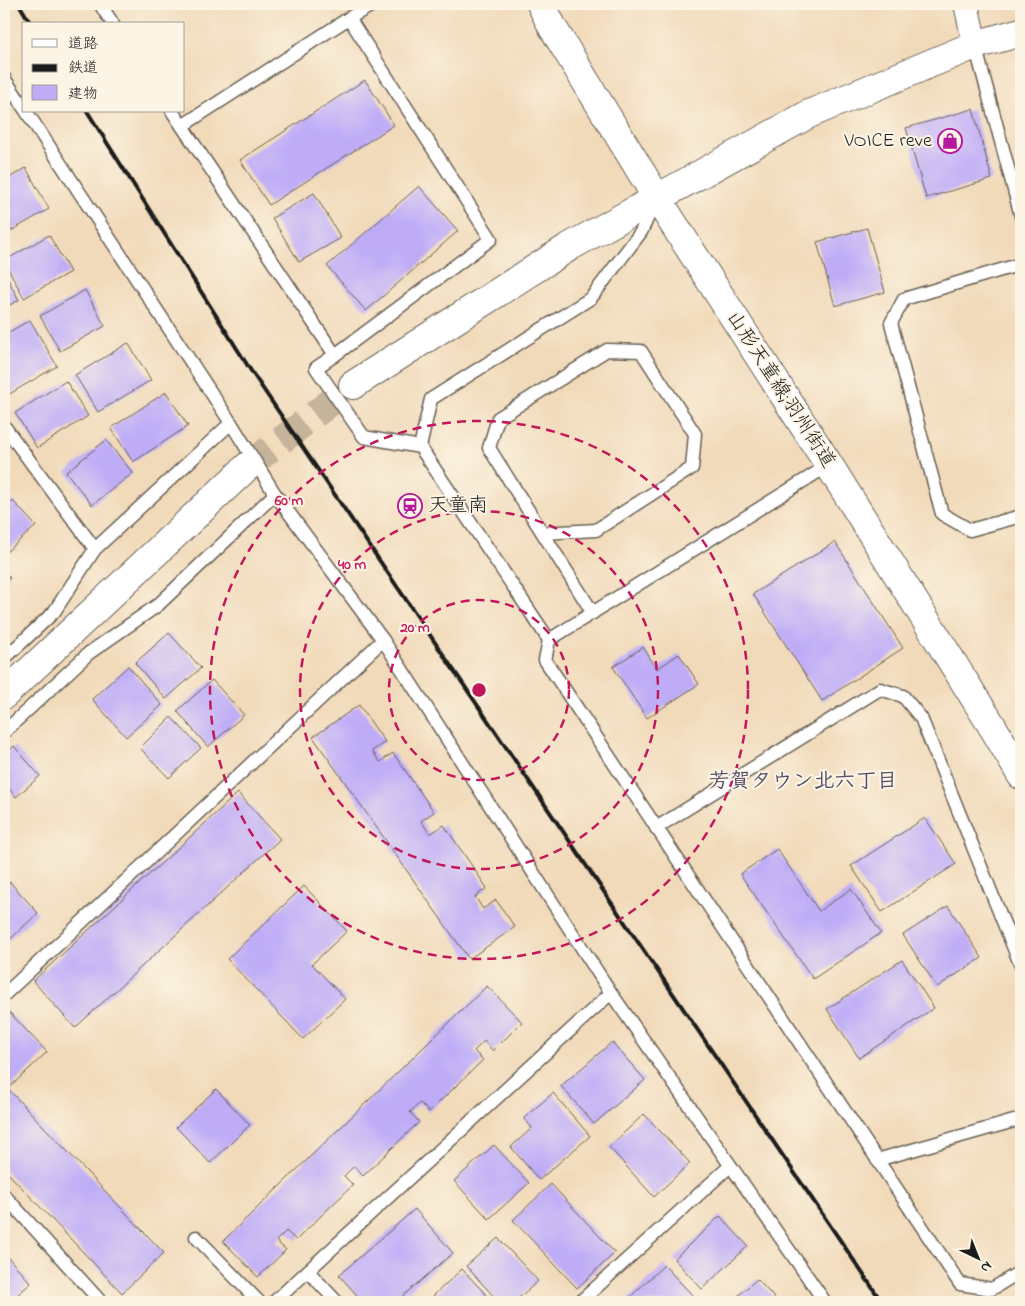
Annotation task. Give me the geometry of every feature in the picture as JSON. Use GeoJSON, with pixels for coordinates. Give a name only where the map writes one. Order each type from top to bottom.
{"type":"FeatureCollection","features":[{"type":"Feature","properties":{"kind":"street","name":"山形天童線;羽州街道"},"geometry":{"type":"LineString","coordinates":[[540,4],[657,198],[829,465],[1021,775]]}},
{"type":"Feature","properties":{"kind":"street"},"geometry":{"type":"LineString","coordinates":[[966,4],[975,45]]}},
{"type":"Feature","properties":{"kind":"street"},"geometry":{"type":"LineString","coordinates":[[353,385],[569,247],[809,114],[975,45],[1021,32]]}},
{"type":"Feature","properties":{"kind":"street"},"geometry":{"type":"LineString","coordinates":[[4,694],[248,466]]}},
{"type":"Feature","properties":{"kind":"lane"},"geometry":{"type":"LineString","coordinates":[[100,4],[112,22]]}},
{"type":"Feature","properties":{"kind":"lane"},"geometry":{"type":"LineString","coordinates":[[182,126],[349,18],[374,4]]}},
{"type":"Feature","properties":{"kind":"lane"},"geometry":{"type":"LineString","coordinates":[[349,18],[491,239],[316,368],[364,436],[420,447],[548,640],[545,660],[960,1284],[992,1289],[1021,1271]]}},
{"type":"Feature","properties":{"kind":"lane"},"geometry":{"type":"LineString","coordinates":[[975,45],[1021,216]]}},
{"type":"Feature","properties":{"kind":"lane"},"geometry":{"type":"LineString","coordinates":[[4,78],[22,105]]}},
{"type":"Feature","properties":{"kind":"lane"},"geometry":{"type":"LineString","coordinates":[[26,112],[276,494],[383,640],[611,993],[825,1302]]}},
{"type":"Feature","properties":{"kind":"lane"},"geometry":{"type":"LineString","coordinates":[[173,112],[335,355]]}},
{"type":"Feature","properties":{"kind":"lane"},"geometry":{"type":"LineString","coordinates":[[420,447],[432,399],[591,298],[641,232],[657,198]]}},
{"type":"Feature","properties":{"kind":"lane"},"geometry":{"type":"LineString","coordinates":[[1021,264],[904,299],[891,323],[942,514],[970,530],[1021,516]]}},
{"type":"Feature","properties":{"kind":"lane"},"geometry":{"type":"LineString","coordinates":[[543,533],[596,530],[692,468],[695,434],[641,351],[607,350],[498,418],[489,448],[593,613]]}},
{"type":"Feature","properties":{"kind":"lane"},"geometry":{"type":"LineString","coordinates":[[4,659],[54,612],[95,549],[231,423]]}},
{"type":"Feature","properties":{"kind":"lane"},"geometry":{"type":"LineString","coordinates":[[4,426],[95,549]]}},
{"type":"Feature","properties":{"kind":"lane"},"geometry":{"type":"LineString","coordinates":[[548,640],[829,465]]}},
{"type":"Feature","properties":{"kind":"lane"},"geometry":{"type":"LineString","coordinates":[[4,732],[89,653],[158,606],[276,494]]}},
{"type":"Feature","properties":{"kind":"lane"},"geometry":{"type":"LineString","coordinates":[[4,994],[383,640]]}},
{"type":"Feature","properties":{"kind":"lane"},"geometry":{"type":"LineString","coordinates":[[656,828],[880,689],[903,696],[921,718],[1021,966]]}},
{"type":"Feature","properties":{"kind":"lane"},"geometry":{"type":"LineString","coordinates":[[274,1302],[611,993]]}},
{"type":"Feature","properties":{"kind":"lane"},"geometry":{"type":"LineString","coordinates":[[878,1160],[1021,1119]]}},
{"type":"Feature","properties":{"kind":"lane"},"geometry":{"type":"LineString","coordinates":[[580,1302],[730,1166]]}},
{"type":"Feature","properties":{"kind":"lane"},"geometry":{"type":"LineString","coordinates":[[4,1195],[101,1302]]}},
{"type":"Feature","properties":{"kind":"lane"},"geometry":{"type":"LineString","coordinates":[[196,1237],[259,1302]]}},
{"type":"Feature","properties":{"kind":"lane"},"geometry":{"type":"LineString","coordinates":[[308,1272],[337,1302]]}},
{"type":"Feature","properties":{"kind":"building"},"geometry":{"type":"Polygon","coordinates":[[[365,80],[394,125],[269,205],[240,160],[365,80]]]}},
{"type":"Feature","properties":{"kind":"building"},"geometry":{"type":"Polygon","coordinates":[[[973,109],[992,179],[926,198],[906,128],[973,109]]]}},
{"type":"Feature","properties":{"kind":"building"},"geometry":{"type":"Polygon","coordinates":[[[26,168],[49,209],[4,235],[4,181],[26,168]]]}},
{"type":"Feature","properties":{"kind":"building"},"geometry":{"type":"Polygon","coordinates":[[[419,186],[458,231],[366,311],[327,266],[419,186]]]}},
{"type":"Feature","properties":{"kind":"building"},"geometry":{"type":"Polygon","coordinates":[[[314,193],[341,238],[299,262],[272,218],[314,193]]]}},
{"type":"Feature","properties":{"kind":"building"},"geometry":{"type":"Polygon","coordinates":[[[867,228],[885,292],[835,306],[817,242],[867,228]]]}},
{"type":"Feature","properties":{"kind":"building"},"geometry":{"type":"Polygon","coordinates":[[[49,235],[70,272],[24,298],[4,261],[49,235]]]}},
{"type":"Feature","properties":{"kind":"building"},"geometry":{"type":"Polygon","coordinates":[[[4,272],[19,300],[4,308],[4,272]]]}},
{"type":"Feature","properties":{"kind":"building"},"geometry":{"type":"Polygon","coordinates":[[[85,290],[105,326],[60,351],[40,316],[85,290]]]}},
{"type":"Feature","properties":{"kind":"building"},"geometry":{"type":"Polygon","coordinates":[[[30,320],[57,366],[6,396],[4,391],[4,335],[30,320]]]}},
{"type":"Feature","properties":{"kind":"building"},"geometry":{"type":"Polygon","coordinates":[[[128,343],[151,380],[98,412],[75,375],[128,343]]]}},
{"type":"Feature","properties":{"kind":"building"},"geometry":{"type":"Polygon","coordinates":[[[66,381],[88,416],[37,448],[15,413],[66,381]]]}},
{"type":"Feature","properties":{"kind":"building"},"geometry":{"type":"Polygon","coordinates":[[[166,392],[188,426],[133,462],[111,428],[166,392]]]}},
{"type":"Feature","properties":{"kind":"building"},"geometry":{"type":"Polygon","coordinates":[[[106,440],[133,473],[92,505],[66,472],[106,440]]]}},
{"type":"Feature","properties":{"kind":"building"},"geometry":{"type":"Polygon","coordinates":[[[13,501],[36,526],[4,554],[4,510],[13,501]]]}},
{"type":"Feature","properties":{"kind":"building"},"geometry":{"type":"Polygon","coordinates":[[[835,542],[903,648],[822,701],[753,594],[835,542]]]}},
{"type":"Feature","properties":{"kind":"building"},"geometry":{"type":"Polygon","coordinates":[[[4,571],[10,578],[4,584],[4,571]]]}},
{"type":"Feature","properties":{"kind":"building"},"geometry":{"type":"Polygon","coordinates":[[[169,633],[201,668],[166,699],[135,663],[169,633]]]}},
{"type":"Feature","properties":{"kind":"building"},"geometry":{"type":"Polygon","coordinates":[[[643,647],[657,669],[679,654],[699,684],[647,718],[613,667],[643,647]]]}},
{"type":"Feature","properties":{"kind":"building"},"geometry":{"type":"Polygon","coordinates":[[[128,666],[162,705],[126,737],[92,699],[128,666]]]}},
{"type":"Feature","properties":{"kind":"building"},"geometry":{"type":"Polygon","coordinates":[[[212,680],[244,715],[208,747],[177,711],[212,680]]]}},
{"type":"Feature","properties":{"kind":"building"},"geometry":{"type":"Polygon","coordinates":[[[359,705],[385,742],[372,751],[380,762],[393,753],[434,812],[421,821],[430,834],[444,825],[487,888],[475,897],[483,909],[496,900],[515,927],[469,959],[313,737],[359,705]]]}},
{"type":"Feature","properties":{"kind":"building"},"geometry":{"type":"Polygon","coordinates":[[[171,717],[201,748],[169,778],[140,748],[171,717]]]}},
{"type":"Feature","properties":{"kind":"building"},"geometry":{"type":"Polygon","coordinates":[[[14,746],[40,776],[16,797],[4,783],[4,756],[14,746]]]}},
{"type":"Feature","properties":{"kind":"building"},"geometry":{"type":"Polygon","coordinates":[[[238,793],[280,839],[75,1028],[33,981],[238,793]]]}},
{"type":"Feature","properties":{"kind":"building"},"geometry":{"type":"Polygon","coordinates":[[[925,818],[956,864],[882,912],[851,866],[925,818]]]}},
{"type":"Feature","properties":{"kind":"building"},"geometry":{"type":"Polygon","coordinates":[[[777,849],[819,911],[851,889],[881,933],[813,979],[740,874],[777,849]]]}},
{"type":"Feature","properties":{"kind":"building"},"geometry":{"type":"Polygon","coordinates":[[[10,882],[38,913],[4,945],[4,889],[10,882]]]}},
{"type":"Feature","properties":{"kind":"building"},"geometry":{"type":"Polygon","coordinates":[[[304,886],[347,931],[312,964],[345,999],[303,1039],[227,959],[304,886]]]}},
{"type":"Feature","properties":{"kind":"building"},"geometry":{"type":"Polygon","coordinates":[[[948,906],[982,958],[937,987],[903,935],[948,906]]]}},
{"type":"Feature","properties":{"kind":"building"},"geometry":{"type":"Polygon","coordinates":[[[902,960],[934,1008],[859,1058],[827,1009],[902,960]]]}},
{"type":"Feature","properties":{"kind":"building"},"geometry":{"type":"Polygon","coordinates":[[[487,986],[522,1022],[493,1051],[484,1041],[474,1051],[483,1060],[429,1112],[420,1103],[410,1112],[419,1122],[363,1176],[354,1166],[344,1176],[353,1185],[296,1240],[286,1231],[276,1241],[286,1250],[258,1277],[223,1241],[487,986]]]}},
{"type":"Feature","properties":{"kind":"building"},"geometry":{"type":"Polygon","coordinates":[[[6,1009],[47,1052],[8,1089],[164,1253],[122,1293],[4,1169],[4,1012],[6,1009]]]}},
{"type":"Feature","properties":{"kind":"building"},"geometry":{"type":"Polygon","coordinates":[[[612,1042],[645,1080],[594,1124],[561,1086],[612,1042]]]}},
{"type":"Feature","properties":{"kind":"building"},"geometry":{"type":"Polygon","coordinates":[[[216,1089],[250,1125],[210,1163],[176,1127],[216,1089]]]}},
{"type":"Feature","properties":{"kind":"building"},"geometry":{"type":"Polygon","coordinates":[[[553,1093],[590,1136],[539,1180],[511,1147],[532,1128],[524,1118],[553,1093]]]}},
{"type":"Feature","properties":{"kind":"building"},"geometry":{"type":"Polygon","coordinates":[[[644,1114],[690,1163],[654,1197],[609,1147],[644,1114]]]}},
{"type":"Feature","properties":{"kind":"building"},"geometry":{"type":"Polygon","coordinates":[[[494,1145],[529,1183],[489,1219],[454,1181],[494,1145]]]}},
{"type":"Feature","properties":{"kind":"building"},"geometry":{"type":"Polygon","coordinates":[[[551,1184],[615,1253],[577,1288],[513,1220],[551,1184]]]}},
{"type":"Feature","properties":{"kind":"building"},"geometry":{"type":"Polygon","coordinates":[[[415,1209],[453,1253],[396,1302],[363,1302],[339,1275],[415,1209]]]}},
{"type":"Feature","properties":{"kind":"building"},"geometry":{"type":"Polygon","coordinates":[[[720,1216],[748,1246],[702,1289],[674,1259],[720,1216]]]}},
{"type":"Feature","properties":{"kind":"building"},"geometry":{"type":"Polygon","coordinates":[[[498,1238],[538,1281],[514,1302],[499,1302],[466,1266],[498,1238]]]}},
{"type":"Feature","properties":{"kind":"building"},"geometry":{"type":"Polygon","coordinates":[[[5,1254],[31,1283],[9,1302],[4,1302],[5,1254]]]}},
{"type":"Feature","properties":{"kind":"building"},"geometry":{"type":"Polygon","coordinates":[[[664,1265],[694,1297],[688,1302],[632,1302],[628,1299],[664,1265]]]}},
{"type":"Feature","properties":{"kind":"building"},"geometry":{"type":"Polygon","coordinates":[[[462,1269],[493,1302],[439,1302],[433,1296],[462,1269]]]}},
{"type":"Feature","properties":{"kind":"building"},"geometry":{"type":"Polygon","coordinates":[[[757,1279],[778,1302],[731,1302],[757,1279]]]}},
{"type":"Feature","properties":{"kind":"tunnel"},"geometry":{"type":"LineString","coordinates":[[248,466],[353,385]]}},
{"type":"Feature","properties":{"kind":"railway"},"geometry":{"type":"LineString","coordinates":[[19,4],[30,22]]}},
{"type":"Feature","properties":{"kind":"railway"},"geometry":{"type":"LineString","coordinates":[[88,112],[253,374],[882,1302]]}},
{"type":"Feature","properties":{"kind":"place","name":"VOICE reve"},"geometry":{"type":"Point","coordinates":[950,141]}},
{"type":"Feature","properties":{"kind":"place","name":"天童南"},"geometry":{"type":"Point","coordinates":[410,506]}},
{"type":"Feature","properties":{"kind":"district","name":"芳賀タウン北六丁目"},"geometry":{"type":"Point","coordinates":[803,782]}}]}
